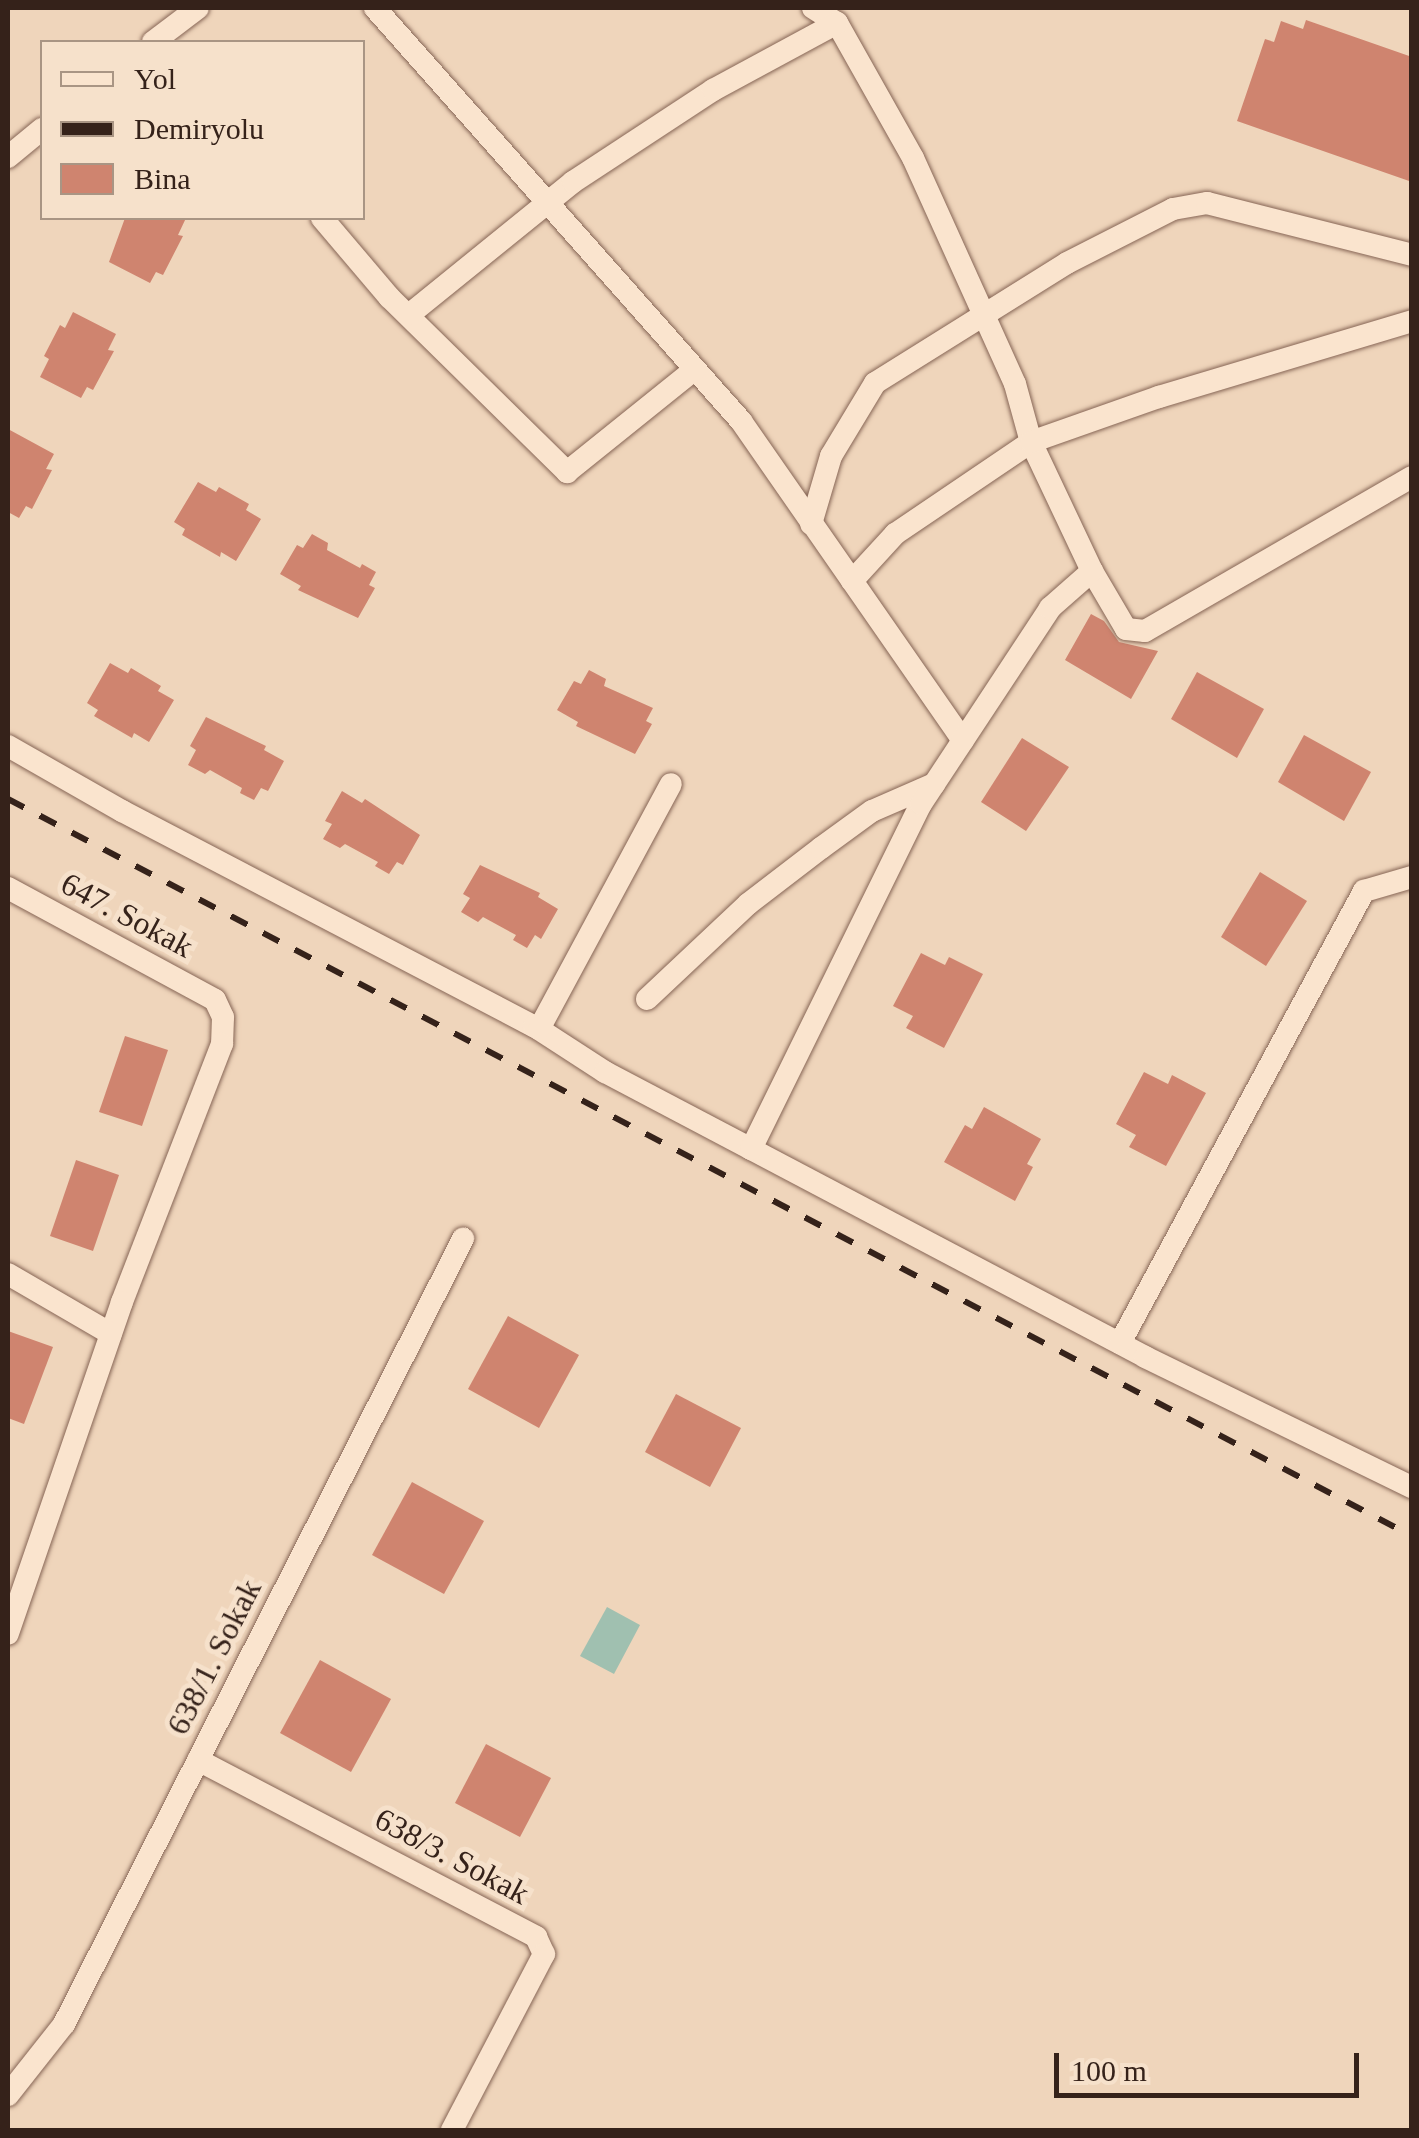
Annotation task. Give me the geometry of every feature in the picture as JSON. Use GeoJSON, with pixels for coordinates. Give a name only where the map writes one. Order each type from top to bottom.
{"type":"FeatureCollection","features":[{"type":"Feature","properties":{"kind":"street"},"geometry":{"type":"LineString","coordinates":[[164,39],[198,8]]}},
{"type":"Feature","properties":{"kind":"street"},"geometry":{"type":"LineString","coordinates":[[375,8],[741,421],[964,741]]}},
{"type":"Feature","properties":{"kind":"street"},"geometry":{"type":"LineString","coordinates":[[813,8],[837,23],[913,158],[1014,384],[1031,442],[1092,571],[1126,629],[1138,633],[1412,477]]}},
{"type":"Feature","properties":{"kind":"street"},"geometry":{"type":"LineString","coordinates":[[410,314],[547,202],[713,90],[837,23]]}},
{"type":"Feature","properties":{"kind":"street"},"geometry":{"type":"LineString","coordinates":[[8,156],[40,131]]}},
{"type":"Feature","properties":{"kind":"street"},"geometry":{"type":"LineString","coordinates":[[811,524],[830,456],[875,383],[1121,234],[1173,209],[1207,203],[1412,255]]}},
{"type":"Feature","properties":{"kind":"street"},"geometry":{"type":"LineString","coordinates":[[324,220],[389,297],[567,472],[695,369]]}},
{"type":"Feature","properties":{"kind":"street"},"geometry":{"type":"LineString","coordinates":[[852,581],[895,534],[1031,442],[1158,397],[1412,321]]}},
{"type":"Feature","properties":{"kind":"street"},"geometry":{"type":"LineString","coordinates":[[751,1149],[935,784],[1050,608],[1092,571]]}},
{"type":"Feature","properties":{"kind":"street"},"geometry":{"type":"LineString","coordinates":[[8,746],[539,1029],[605,1072],[1120,1344],[1411,1485]]}},
{"type":"Feature","properties":{"kind":"street"},"geometry":{"type":"LineString","coordinates":[[539,1029],[671,784]]}},
{"type":"Feature","properties":{"kind":"street"},"geometry":{"type":"LineString","coordinates":[[647,1000],[748,904],[821,848],[872,812],[935,784]]}},
{"type":"Feature","properties":{"kind":"street"},"geometry":{"type":"LineString","coordinates":[[1120,1344],[1364,891],[1412,877]]}},
{"type":"Feature","properties":{"kind":"street","name":"647. Sokak"},"geometry":{"type":"LineString","coordinates":[[8,888],[215,1000],[223,1016],[222,1044],[110,1334]]}},
{"type":"Feature","properties":{"kind":"street","name":"638/1. Sokak"},"geometry":{"type":"LineString","coordinates":[[8,2096],[64,2024],[463,1239]]}},
{"type":"Feature","properties":{"kind":"street"},"geometry":{"type":"LineString","coordinates":[[8,1274],[110,1334],[8,1634]]}},
{"type":"Feature","properties":{"kind":"street","name":"638/3. Sokak"},"geometry":{"type":"LineString","coordinates":[[198,1760],[536,1937],[544,1954],[452,2130]]}},
{"type":"Feature","properties":{"kind":"shaded area"},"geometry":{"type":"Polygon","coordinates":[[[607,1607],[640,1625],[614,1674],[580,1656],[607,1607]]]}},
{"type":"Feature","properties":{"kind":"building"},"geometry":{"type":"Polygon","coordinates":[[[1306,20],[1412,57],[1412,182],[1237,121],[1265,39],[1274,42],[1281,21],[1303,29],[1306,20]]]}},
{"type":"Feature","properties":{"kind":"building"},"geometry":{"type":"Polygon","coordinates":[[[124,220],[185,220],[178,235],[183,236],[163,275],[156,272],[150,283],[109,262],[124,220]]]}},
{"type":"Feature","properties":{"kind":"building"},"geometry":{"type":"Polygon","coordinates":[[[73,312],[116,334],[108,350],[114,351],[93,390],[87,387],[81,398],[40,377],[49,359],[44,356],[60,325],[65,328],[73,312]]]}},
{"type":"Feature","properties":{"kind":"building"},"geometry":{"type":"Polygon","coordinates":[[[8,429],[54,454],[46,469],[52,470],[32,509],[26,506],[19,518],[8,512],[8,429]]]}},
{"type":"Feature","properties":{"kind":"building"},"geometry":{"type":"Polygon","coordinates":[[[198,482],[216,492],[219,487],[249,504],[246,510],[261,519],[236,561],[221,552],[220,557],[182,535],[185,529],[174,522],[198,482]]]}},
{"type":"Feature","properties":{"kind":"building"},"geometry":{"type":"Polygon","coordinates":[[[312,534],[328,543],[327,550],[376,572],[369,585],[375,588],[358,618],[298,590],[301,586],[280,574],[297,545],[303,548],[312,534]]]}},
{"type":"Feature","properties":{"kind":"building"},"geometry":{"type":"Polygon","coordinates":[[[1091,614],[1104,621],[1119,642],[1158,651],[1131,699],[1065,660],[1091,614]]]}},
{"type":"Feature","properties":{"kind":"building"},"geometry":{"type":"Polygon","coordinates":[[[110,663],[128,673],[131,668],[161,686],[158,691],[174,700],[149,742],[134,733],[132,738],[94,716],[98,710],[87,703],[110,663]]]}},
{"type":"Feature","properties":{"kind":"building"},"geometry":{"type":"Polygon","coordinates":[[[589,670],[606,679],[604,686],[653,708],[646,721],[652,724],[635,754],[576,726],[578,722],[557,710],[574,681],[581,684],[589,670]]]}},
{"type":"Feature","properties":{"kind":"building"},"geometry":{"type":"Polygon","coordinates":[[[1197,672],[1264,709],[1237,758],[1171,719],[1197,672]]]}},
{"type":"Feature","properties":{"kind":"building"},"geometry":{"type":"Polygon","coordinates":[[[206,717],[266,746],[264,750],[284,761],[268,791],[261,788],[254,800],[240,793],[242,788],[210,770],[205,774],[188,765],[196,750],[190,746],[206,717]]]}},
{"type":"Feature","properties":{"kind":"building"},"geometry":{"type":"Polygon","coordinates":[[[1304,735],[1371,772],[1344,821],[1278,782],[1304,735]]]}},
{"type":"Feature","properties":{"kind":"building"},"geometry":{"type":"Polygon","coordinates":[[[1022,738],[1069,767],[1026,831],[981,802],[1022,738]]]}},
{"type":"Feature","properties":{"kind":"building"},"geometry":{"type":"Polygon","coordinates":[[[342,791],[362,803],[365,799],[420,835],[403,865],[397,862],[389,874],[375,866],[378,862],[345,844],[340,848],[323,839],[332,824],[325,821],[342,791]]]}},
{"type":"Feature","properties":{"kind":"building"},"geometry":{"type":"Polygon","coordinates":[[[480,865],[540,893],[538,897],[558,909],[541,939],[535,935],[527,948],[513,940],[516,935],[483,917],[478,922],[461,912],[470,898],[463,894],[480,865]]]}},
{"type":"Feature","properties":{"kind":"building"},"geometry":{"type":"Polygon","coordinates":[[[1260,872],[1307,901],[1266,966],[1221,937],[1260,872]]]}},
{"type":"Feature","properties":{"kind":"building"},"geometry":{"type":"Polygon","coordinates":[[[921,953],[945,965],[949,957],[983,974],[944,1048],[906,1028],[913,1016],[893,1006],[921,953]]]}},
{"type":"Feature","properties":{"kind":"building"},"geometry":{"type":"Polygon","coordinates":[[[125,1036],[168,1050],[142,1126],[99,1112],[125,1036]]]}},
{"type":"Feature","properties":{"kind":"building"},"geometry":{"type":"Polygon","coordinates":[[[1144,1072],[1168,1084],[1172,1075],[1206,1093],[1166,1166],[1129,1147],[1136,1135],[1116,1124],[1144,1072]]]}},
{"type":"Feature","properties":{"kind":"building"},"geometry":{"type":"Polygon","coordinates":[[[984,1107],[1041,1139],[1027,1164],[1033,1167],[1015,1201],[944,1162],[965,1125],[972,1129],[984,1107]]]}},
{"type":"Feature","properties":{"kind":"building"},"geometry":{"type":"Polygon","coordinates":[[[76,1160],[119,1175],[93,1251],[50,1236],[76,1160]]]}},
{"type":"Feature","properties":{"kind":"building"},"geometry":{"type":"Polygon","coordinates":[[[508,1316],[579,1355],[539,1428],[468,1389],[508,1316]]]}},
{"type":"Feature","properties":{"kind":"building"},"geometry":{"type":"Polygon","coordinates":[[[8,1331],[53,1347],[24,1424],[8,1418],[8,1331]]]}},
{"type":"Feature","properties":{"kind":"building"},"geometry":{"type":"Polygon","coordinates":[[[676,1394],[741,1428],[710,1487],[645,1452],[676,1394]]]}},
{"type":"Feature","properties":{"kind":"building"},"geometry":{"type":"Polygon","coordinates":[[[412,1482],[484,1521],[444,1594],[372,1555],[412,1482]]]}},
{"type":"Feature","properties":{"kind":"building"},"geometry":{"type":"Polygon","coordinates":[[[320,1660],[391,1699],[351,1772],[280,1733],[320,1660]]]}},
{"type":"Feature","properties":{"kind":"building"},"geometry":{"type":"Polygon","coordinates":[[[486,1744],[551,1778],[520,1837],[455,1803],[486,1744]]]}},
{"type":"Feature","properties":{"kind":"railway"},"geometry":{"type":"LineString","coordinates":[[8,799],[1412,1536]]}}]}
